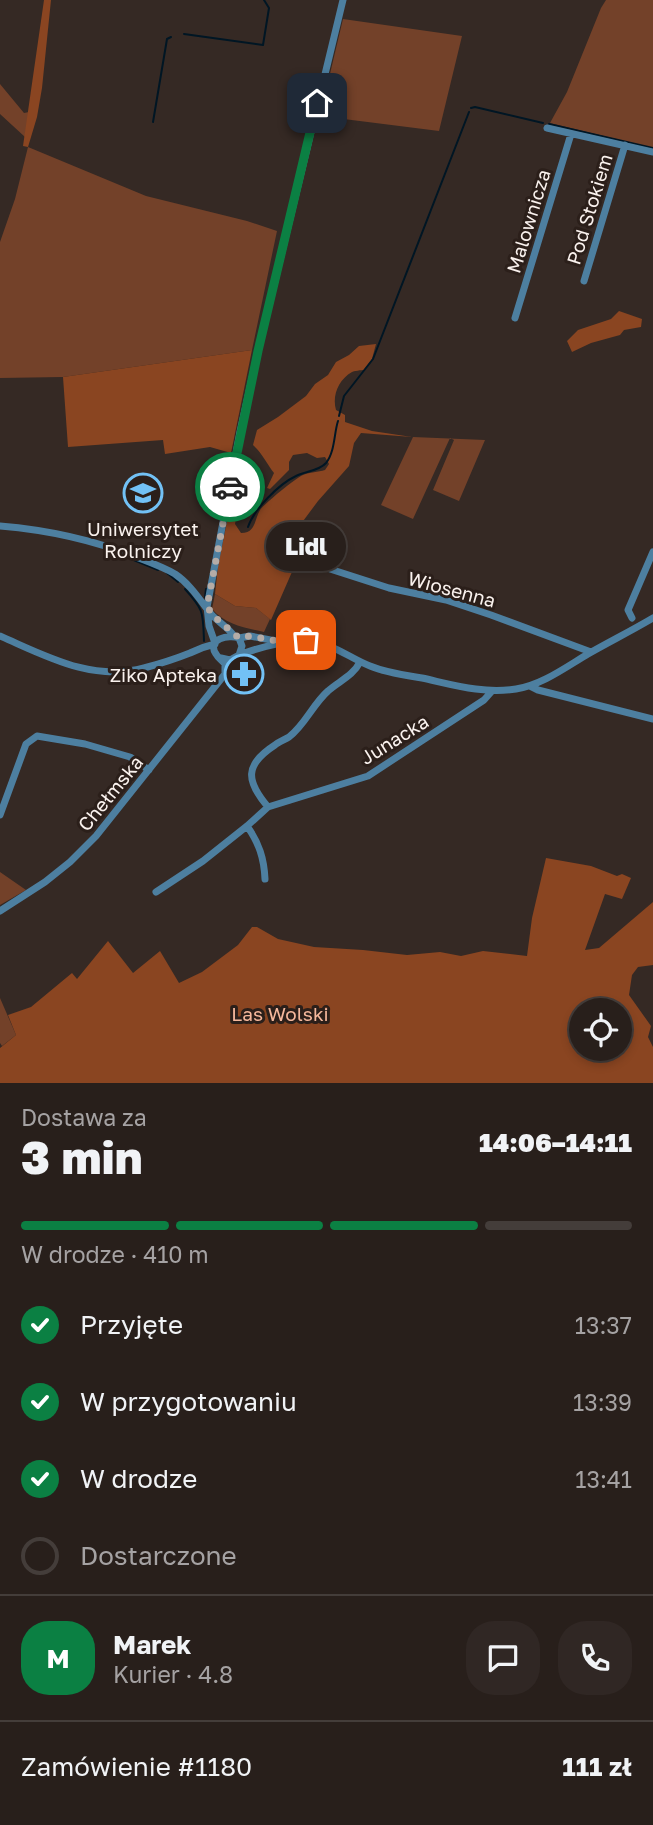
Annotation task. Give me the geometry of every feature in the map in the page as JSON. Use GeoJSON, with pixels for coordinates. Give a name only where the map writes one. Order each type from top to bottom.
{"type":"FeatureCollection","features":[{"type":"Feature","properties":{"kind":"street"},"geometry":{"type":"LineString","coordinates":[[225,674],[225,664],[209,626],[207,607],[258,351],[343,0]]}},
{"type":"Feature","properties":{"kind":"street","name":"Pod Stokiem"},"geometry":{"type":"LineString","coordinates":[[547,128],[653,152]]}},
{"type":"Feature","properties":{"kind":"street","name":"Malownicza"},"geometry":{"type":"LineString","coordinates":[[515,318],[571,134]]}},
{"type":"Feature","properties":{"kind":"street","name":"Pod Stokiem"},"geometry":{"type":"LineString","coordinates":[[584,281],[625,145]]}},
{"type":"Feature","properties":{"kind":"street"},"geometry":{"type":"LineString","coordinates":[[0,526],[71,536],[121,551],[180,578],[237,637],[242,646],[238,657]]}},
{"type":"Feature","properties":{"kind":"street"},"geometry":{"type":"LineString","coordinates":[[632,618],[628,610],[651,564],[653,552]]}},
{"type":"Feature","properties":{"kind":"street","name":"Wiosenna"},"geometry":{"type":"LineString","coordinates":[[302,560],[389,588],[446,600],[591,652]]}},
{"type":"Feature","properties":{"kind":"street"},"geometry":{"type":"LineString","coordinates":[[217,650],[227,660],[254,650],[306,640],[334,648],[383,671],[472,690],[492,691],[517,689],[550,676],[653,618]]}},
{"type":"Feature","properties":{"kind":"street"},"geometry":{"type":"LineString","coordinates":[[0,636],[68,665],[95,671],[135,670],[188,653],[217,650]]}},
{"type":"Feature","properties":{"kind":"street"},"geometry":{"type":"LineString","coordinates":[[217,650],[223,636],[250,636],[289,643]]}},
{"type":"Feature","properties":{"kind":"street","name":"Chełmska"},"geometry":{"type":"LineString","coordinates":[[0,911],[45,881],[96,836],[238,657]]}},
{"type":"Feature","properties":{"kind":"street"},"geometry":{"type":"LineString","coordinates":[[268,807],[255,791],[252,782],[251,774],[257,760],[273,746],[291,736],[313,707],[328,691],[352,673],[360,662]]}},
{"type":"Feature","properties":{"kind":"street"},"geometry":{"type":"LineString","coordinates":[[530,685],[538,691],[653,719]]}},
{"type":"Feature","properties":{"kind":"street","name":"Junacka"},"geometry":{"type":"LineString","coordinates":[[156,892],[198,865],[268,807],[368,776],[484,700],[492,691]]}},
{"type":"Feature","properties":{"kind":"street"},"geometry":{"type":"LineString","coordinates":[[0,815],[26,744],[37,736],[85,744],[130,757],[149,770]]}},
{"type":"Feature","properties":{"kind":"street"},"geometry":{"type":"LineString","coordinates":[[247,826],[259,845],[265,879]]}},
{"type":"Feature","properties":{"kind":"shaded area"},"geometry":{"type":"Polygon","coordinates":[[[606,0],[653,0],[653,148],[550,123],[567,92],[606,0]]]}},
{"type":"Feature","properties":{"kind":"shaded area"},"geometry":{"type":"Polygon","coordinates":[[[343,19],[462,36],[439,131],[320,116],[343,19]]]}},
{"type":"Feature","properties":{"kind":"shaded area"},"geometry":{"type":"Polygon","coordinates":[[[0,84],[24,113],[29,112],[25,137],[0,114],[0,84]]]}},
{"type":"Feature","properties":{"kind":"shaded area"},"geometry":{"type":"Polygon","coordinates":[[[28,147],[146,196],[277,231],[252,350],[63,377],[0,378],[0,242],[15,199],[28,147]]]}},
{"type":"Feature","properties":{"kind":"shaded area"},"geometry":{"type":"Polygon","coordinates":[[[413,437],[450,439],[413,519],[381,505],[413,437]]]}},
{"type":"Feature","properties":{"kind":"shaded area"},"geometry":{"type":"Polygon","coordinates":[[[451,439],[485,440],[459,501],[433,490],[454,440],[451,439]]]}},
{"type":"Feature","properties":{"kind":"shaded area"},"geometry":{"type":"Polygon","coordinates":[[[215,594],[235,606],[256,608],[270,619],[264,632],[223,619],[212,609],[215,594]]]}},
{"type":"Feature","properties":{"kind":"shaded area"},"geometry":{"type":"Polygon","coordinates":[[[0,872],[26,890],[0,905],[0,872]]]}},
{"type":"Feature","properties":{"kind":"shaded area"},"geometry":{"type":"Polygon","coordinates":[[[0,998],[16,1035],[2,1046],[0,1043],[0,998]]]}},
{"type":"Feature","properties":{"kind":"green space"},"geometry":{"type":"Polygon","coordinates":[[[44,0],[51,0],[42,88],[28,147],[23,146],[44,0]]]}},
{"type":"Feature","properties":{"kind":"green space"},"geometry":{"type":"Polygon","coordinates":[[[619,311],[642,319],[641,327],[624,330],[620,335],[591,343],[572,352],[567,341],[578,330],[611,319],[619,311]]]}},
{"type":"Feature","properties":{"kind":"green space"},"geometry":{"type":"Polygon","coordinates":[[[376,344],[372,359],[364,370],[352,372],[340,384],[335,399],[336,410],[345,415],[345,422],[372,431],[412,437],[361,433],[354,443],[349,466],[289,540],[303,557],[301,563],[295,565],[271,620],[256,608],[235,606],[215,594],[233,492],[245,484],[250,491],[238,509],[235,524],[241,533],[246,532],[252,528],[260,510],[281,491],[303,475],[325,470],[329,464],[325,457],[317,458],[307,453],[293,455],[289,470],[270,489],[267,488],[274,473],[253,445],[257,430],[306,396],[315,384],[328,375],[336,362],[359,346],[376,344]]]}},
{"type":"Feature","properties":{"kind":"green space"},"geometry":{"type":"Polygon","coordinates":[[[252,350],[231,453],[210,447],[165,454],[163,440],[68,447],[63,377],[252,350]]]}},
{"type":"Feature","properties":{"kind":"green space","name":"Las Wolski"},"geometry":{"type":"Polygon","coordinates":[[[546,858],[591,866],[617,876],[622,874],[631,878],[622,899],[605,894],[585,950],[599,948],[653,902],[653,965],[638,967],[632,975],[629,995],[631,998],[569,998],[569,1061],[632,1061],[632,999],[651,1026],[648,1037],[653,1047],[653,1083],[0,1083],[0,1048],[16,1035],[8,1015],[31,1007],[72,973],[77,979],[108,941],[133,973],[160,951],[179,983],[202,972],[238,945],[252,927],[278,939],[314,947],[407,955],[440,952],[461,956],[483,951],[527,956],[532,918],[546,858]]]}},
{"type":"Feature","properties":{"kind":"waterway"},"geometry":{"type":"LineString","coordinates":[[184,34],[263,45],[269,8],[264,0]]}},
{"type":"Feature","properties":{"kind":"waterway"},"geometry":{"type":"LineString","coordinates":[[153,122],[167,39],[171,37]]}},
{"type":"Feature","properties":{"kind":"waterway"},"geometry":{"type":"LineString","coordinates":[[471,108],[543,123]]}},
{"type":"Feature","properties":{"kind":"waterway"},"geometry":{"type":"LineString","coordinates":[[339,416],[344,396],[373,359],[469,112]]}},
{"type":"Feature","properties":{"kind":"waterway"},"geometry":{"type":"LineString","coordinates":[[549,124],[653,148]]}},
{"type":"Feature","properties":{"kind":"waterway"},"geometry":{"type":"LineString","coordinates":[[248,527],[261,505],[282,485],[326,463],[333,448],[338,421]]}},
{"type":"Feature","properties":{"kind":"waterway"},"geometry":{"type":"LineString","coordinates":[[124,556],[158,570]]}},
{"type":"Feature","properties":{"kind":"waterway"},"geometry":{"type":"LineString","coordinates":[[167,573],[178,582]]}},
{"type":"Feature","properties":{"kind":"waterway"},"geometry":{"type":"LineString","coordinates":[[185,589],[201,612],[204,641]]}},
{"type":"Feature","properties":{"kind":"waterway"},"geometry":{"type":"LineString","coordinates":[[205,597],[206,589]]}},
{"type":"Feature","properties":{"kind":"way so far"},"geometry":{"type":"LineString","coordinates":[[230,487],[207,607],[239,638],[250,636],[289,643],[306,640]]}},
{"type":"Feature","properties":{"kind":"place","name":"Uniwersytet Rolniczy"},"geometry":{"type":"Point","coordinates":[143,493]}},
{"type":"Feature","properties":{"kind":"place","name":"Lidl"},"geometry":{"type":"Point","coordinates":[306,640]}},
{"type":"Feature","properties":{"kind":"place","name":"Ziko Apteka"},"geometry":{"type":"Point","coordinates":[244,674]}},
{"type":"Feature","properties":{"kind":"route"},"geometry":{"type":"LineString","coordinates":[[230,487],[258,351],[317,103]]}}]}
